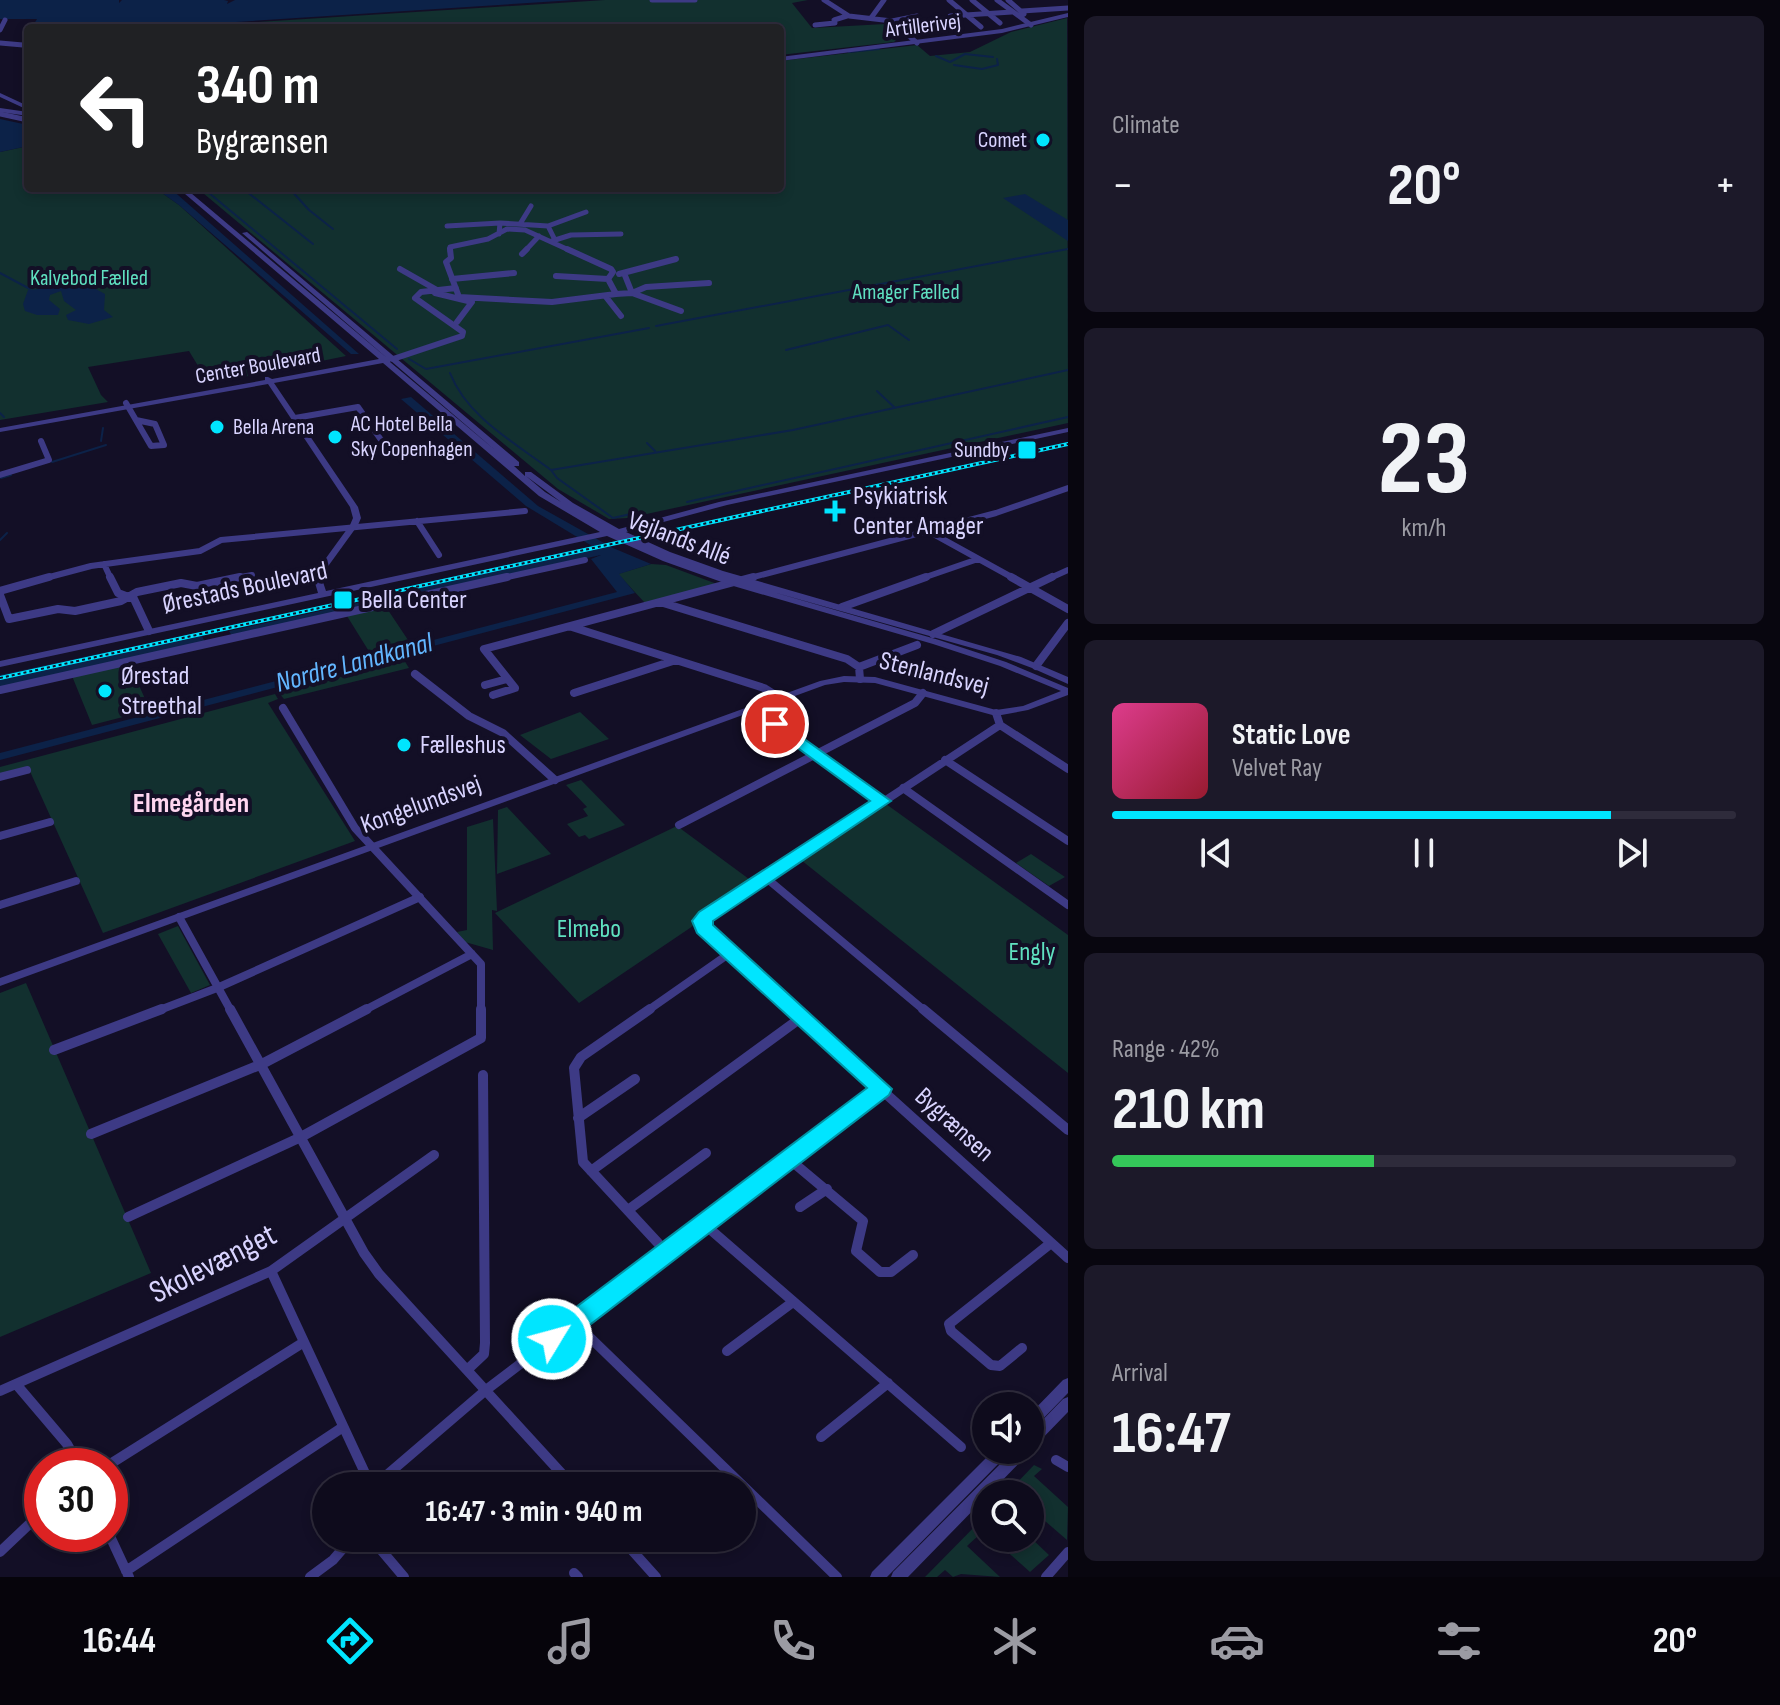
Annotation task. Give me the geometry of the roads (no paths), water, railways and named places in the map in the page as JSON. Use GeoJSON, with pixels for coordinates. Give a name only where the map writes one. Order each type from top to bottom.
{"type":"FeatureCollection","features":[{"type":"Feature","properties":{"kind":"street"},"geometry":{"type":"LineString","coordinates":[[652,0],[695,0]]}},
{"type":"Feature","properties":{"kind":"street"},"geometry":{"type":"LineString","coordinates":[[824,0],[849,16]]}},
{"type":"Feature","properties":{"kind":"street"},"geometry":{"type":"LineString","coordinates":[[871,18],[884,0]]}},
{"type":"Feature","properties":{"kind":"street"},"geometry":{"type":"LineString","coordinates":[[949,0],[981,27]]}},
{"type":"Feature","properties":{"kind":"street"},"geometry":{"type":"LineString","coordinates":[[972,0],[1000,23]]}},
{"type":"Feature","properties":{"kind":"street"},"geometry":{"type":"LineString","coordinates":[[997,0],[1034,24]]}},
{"type":"Feature","properties":{"kind":"street"},"geometry":{"type":"LineString","coordinates":[[1008,0],[1034,24]]}},
{"type":"Feature","properties":{"kind":"street"},"geometry":{"type":"LineString","coordinates":[[1039,0],[1051,9]]}},
{"type":"Feature","properties":{"kind":"street"},"geometry":{"type":"LineString","coordinates":[[1022,11],[1051,9],[1067,4]]}},
{"type":"Feature","properties":{"kind":"street"},"geometry":{"type":"LineString","coordinates":[[950,16],[1012,12]]}},
{"type":"Feature","properties":{"kind":"street","name":"Artillerivej"},"geometry":{"type":"LineString","coordinates":[[784,59],[917,43],[1034,24],[1068,15]]}},
{"type":"Feature","properties":{"kind":"street"},"geometry":{"type":"LineString","coordinates":[[815,25],[835,23],[834,20],[849,16],[892,21],[917,16]]}},
{"type":"Feature","properties":{"kind":"street"},"geometry":{"type":"LineString","coordinates":[[0,30],[5,20]]}},
{"type":"Feature","properties":{"kind":"street"},"geometry":{"type":"LineString","coordinates":[[892,21],[917,43]]}},
{"type":"Feature","properties":{"kind":"street"},"geometry":{"type":"LineString","coordinates":[[0,43],[23,45]]}},
{"type":"Feature","properties":{"kind":"street"},"geometry":{"type":"LineString","coordinates":[[0,93],[24,108]]}},
{"type":"Feature","properties":{"kind":"street"},"geometry":{"type":"LineString","coordinates":[[0,110],[24,111]]}},
{"type":"Feature","properties":{"kind":"street","name":"Vejlands Allé"},"geometry":{"type":"LineString","coordinates":[[186,192],[334,318],[432,392],[605,532],[744,579],[1036,666],[1068,681]]}},
{"type":"Feature","properties":{"kind":"street","name":"Vejlands Allé"},"geometry":{"type":"LineString","coordinates":[[196,192],[560,507],[570,509],[605,532],[677,565],[1007,663],[1068,691]]}},
{"type":"Feature","properties":{"kind":"street"},"geometry":{"type":"LineString","coordinates":[[520,224],[531,206]]}},
{"type":"Feature","properties":{"kind":"street"},"geometry":{"type":"LineString","coordinates":[[447,226],[500,223],[548,226],[586,212]]}},
{"type":"Feature","properties":{"kind":"street"},"geometry":{"type":"LineString","coordinates":[[499,234],[500,223]]}},
{"type":"Feature","properties":{"kind":"street"},"geometry":{"type":"LineString","coordinates":[[548,226],[553,241]]}},
{"type":"Feature","properties":{"kind":"street"},"geometry":{"type":"LineString","coordinates":[[609,277],[613,272],[611,269],[553,241],[515,229],[479,242],[454,244],[450,247],[451,258],[446,262],[462,298],[552,302],[632,293],[646,287],[709,283]]}},
{"type":"Feature","properties":{"kind":"street"},"geometry":{"type":"LineString","coordinates":[[553,241],[571,235],[621,234]]}},
{"type":"Feature","properties":{"kind":"street"},"geometry":{"type":"LineString","coordinates":[[522,254],[539,236]]}},
{"type":"Feature","properties":{"kind":"street"},"geometry":{"type":"LineString","coordinates":[[556,276],[609,277],[676,259]]}},
{"type":"Feature","properties":{"kind":"street"},"geometry":{"type":"LineString","coordinates":[[400,269],[437,290]]}},
{"type":"Feature","properties":{"kind":"street"},"geometry":{"type":"LineString","coordinates":[[452,279],[514,273]]}},
{"type":"Feature","properties":{"kind":"street"},"geometry":{"type":"LineString","coordinates":[[624,273],[632,293],[681,311]]}},
{"type":"Feature","properties":{"kind":"street"},"geometry":{"type":"LineString","coordinates":[[609,277],[616,294]]}},
{"type":"Feature","properties":{"kind":"street"},"geometry":{"type":"LineString","coordinates":[[387,359],[462,336],[463,332],[415,298],[427,291],[456,288]]}},
{"type":"Feature","properties":{"kind":"street"},"geometry":{"type":"LineString","coordinates":[[427,291],[472,302],[457,322]]}},
{"type":"Feature","properties":{"kind":"street"},"geometry":{"type":"LineString","coordinates":[[606,297],[621,316]]}},
{"type":"Feature","properties":{"kind":"street","name":"Vejlands Allé"},"geometry":{"type":"LineString","coordinates":[[334,318],[338,327],[364,351],[362,358],[352,363]]}},
{"type":"Feature","properties":{"kind":"street","name":"Center Boulevard"},"geometry":{"type":"LineString","coordinates":[[269,380],[387,359]]}},
{"type":"Feature","properties":{"kind":"street","name":"Center Boulevard"},"geometry":{"type":"LineString","coordinates":[[0,428],[387,359]]}},
{"type":"Feature","properties":{"kind":"street"},"geometry":{"type":"LineString","coordinates":[[269,380],[354,507],[357,518],[317,576],[322,593]]}},
{"type":"Feature","properties":{"kind":"street"},"geometry":{"type":"LineString","coordinates":[[128,405],[136,420],[146,436],[151,446],[166,442],[150,421],[136,420]]}},
{"type":"Feature","properties":{"kind":"street"},"geometry":{"type":"LineString","coordinates":[[295,418],[358,407],[386,447]]}},
{"type":"Feature","properties":{"kind":"street","name":"Ørestads Boulevard"},"geometry":{"type":"LineString","coordinates":[[0,664],[1068,430]]}},
{"type":"Feature","properties":{"kind":"street"},"geometry":{"type":"LineString","coordinates":[[146,436],[161,434]]}},
{"type":"Feature","properties":{"kind":"street"},"geometry":{"type":"LineString","coordinates":[[0,475],[49,460],[41,441]]}},
{"type":"Feature","properties":{"kind":"street"},"geometry":{"type":"LineString","coordinates":[[493,695],[515,688],[484,649],[996,513],[1068,488]]}},
{"type":"Feature","properties":{"kind":"street"},"geometry":{"type":"LineString","coordinates":[[1,592],[104,564],[200,551],[221,540],[525,511]]}},
{"type":"Feature","properties":{"kind":"street"},"geometry":{"type":"LineString","coordinates":[[417,521],[439,555]]}},
{"type":"Feature","properties":{"kind":"street"},"geometry":{"type":"LineString","coordinates":[[927,531],[1068,609]]}},
{"type":"Feature","properties":{"kind":"street"},"geometry":{"type":"LineString","coordinates":[[842,607],[978,559]]}},
{"type":"Feature","properties":{"kind":"street"},"geometry":{"type":"LineString","coordinates":[[0,690],[585,560]]}},
{"type":"Feature","properties":{"kind":"street"},"geometry":{"type":"LineString","coordinates":[[104,564],[118,593],[134,599],[149,631]]}},
{"type":"Feature","properties":{"kind":"street"},"geometry":{"type":"LineString","coordinates":[[933,634],[1068,570]]}},
{"type":"Feature","properties":{"kind":"street"},"geometry":{"type":"LineString","coordinates":[[0,581],[9,619],[58,609],[75,611],[181,583],[197,586],[252,575]]}},
{"type":"Feature","properties":{"kind":"street"},"geometry":{"type":"LineString","coordinates":[[659,602],[847,659],[859,673],[917,645]]}},
{"type":"Feature","properties":{"kind":"street"},"geometry":{"type":"LineString","coordinates":[[1036,666],[1068,623]]}},
{"type":"Feature","properties":{"kind":"street"},"geometry":{"type":"LineString","coordinates":[[571,627],[764,688],[780,698]]}},
{"type":"Feature","properties":{"kind":"street"},"geometry":{"type":"LineString","coordinates":[[574,693],[677,660]]}},
{"type":"Feature","properties":{"kind":"street","name":"Stenlandsvej"},"geometry":{"type":"LineString","coordinates":[[859,673],[996,713]]}},
{"type":"Feature","properties":{"kind":"street","name":"Kongelundsvej"},"geometry":{"type":"LineString","coordinates":[[0,982],[780,698],[859,673]]}},
{"type":"Feature","properties":{"kind":"street"},"geometry":{"type":"LineString","coordinates":[[415,674],[469,716],[479,718],[500,733],[555,780]]}},
{"type":"Feature","properties":{"kind":"street"},"geometry":{"type":"LineString","coordinates":[[485,685],[507,679]]}},
{"type":"Feature","properties":{"kind":"street"},"geometry":{"type":"LineString","coordinates":[[1068,691],[1025,708],[996,713],[1000,725],[765,877],[1068,1130]]}},
{"type":"Feature","properties":{"kind":"street"},"geometry":{"type":"LineString","coordinates":[[679,825],[918,702],[923,693]]}},
{"type":"Feature","properties":{"kind":"street"},"geometry":{"type":"LineString","coordinates":[[128,1217],[301,1137],[481,1038],[481,964],[355,828],[283,708]]}},
{"type":"Feature","properties":{"kind":"street"},"geometry":{"type":"LineString","coordinates":[[775,724],[882,801]]}},
{"type":"Feature","properties":{"kind":"street","name":"Stenlandsvej"},"geometry":{"type":"LineString","coordinates":[[1000,725],[1068,769]]}},
{"type":"Feature","properties":{"kind":"street"},"geometry":{"type":"LineString","coordinates":[[945,760],[1068,841]]}},
{"type":"Feature","properties":{"kind":"street"},"geometry":{"type":"LineString","coordinates":[[0,777],[27,770]]}},
{"type":"Feature","properties":{"kind":"street"},"geometry":{"type":"LineString","coordinates":[[903,788],[1068,905]]}},
{"type":"Feature","properties":{"kind":"street"},"geometry":{"type":"LineString","coordinates":[[0,836],[50,822]]}},
{"type":"Feature","properties":{"kind":"street","name":"Bygrænsen"},"geometry":{"type":"LineString","coordinates":[[765,877],[706,917],[702,921],[704,928],[1068,1258]]}},
{"type":"Feature","properties":{"kind":"street"},"geometry":{"type":"LineString","coordinates":[[0,905],[76,881]]}},
{"type":"Feature","properties":{"kind":"street"},"geometry":{"type":"LineString","coordinates":[[54,1050],[217,988],[420,897]]}},
{"type":"Feature","properties":{"kind":"street"},"geometry":{"type":"LineString","coordinates":[[179,917],[379,1274],[560,1472]]}},
{"type":"Feature","properties":{"kind":"street"},"geometry":{"type":"LineString","coordinates":[[658,1243],[583,1162],[574,1068],[581,1057],[730,953]]}},
{"type":"Feature","properties":{"kind":"street"},"geometry":{"type":"LineString","coordinates":[[91,1134],[262,1064],[472,954]]}},
{"type":"Feature","properties":{"kind":"street"},"geometry":{"type":"LineString","coordinates":[[591,1171],[802,1017]]}},
{"type":"Feature","properties":{"kind":"street"},"geometry":{"type":"LineString","coordinates":[[467,1370],[484,1354],[485,1343],[483,1075]]}},
{"type":"Feature","properties":{"kind":"street"},"geometry":{"type":"LineString","coordinates":[[578,1118],[635,1079]]}},
{"type":"Feature","properties":{"kind":"street"},"geometry":{"type":"LineString","coordinates":[[388,1472],[486,1390],[881,1089]]}},
{"type":"Feature","properties":{"kind":"street"},"geometry":{"type":"LineString","coordinates":[[628,1210],[706,1153]]}},
{"type":"Feature","properties":{"kind":"street","name":"Skolevænget"},"geometry":{"type":"LineString","coordinates":[[0,1391],[271,1271],[434,1155]]}},
{"type":"Feature","properties":{"kind":"street"},"geometry":{"type":"LineString","coordinates":[[789,1159],[863,1221],[856,1251],[880,1272],[891,1272],[913,1255]]}},
{"type":"Feature","properties":{"kind":"street"},"geometry":{"type":"LineString","coordinates":[[800,1207],[827,1189]]}},
{"type":"Feature","properties":{"kind":"street"},"geometry":{"type":"LineString","coordinates":[[704,1224],[961,1447]]}},
{"type":"Feature","properties":{"kind":"street"},"geometry":{"type":"LineString","coordinates":[[1022,1348],[1000,1366],[991,1365],[951,1331],[949,1324],[1051,1243]]}},
{"type":"Feature","properties":{"kind":"street"},"geometry":{"type":"LineString","coordinates":[[271,1271],[366,1472]]}},
{"type":"Feature","properties":{"kind":"street"},"geometry":{"type":"LineString","coordinates":[[727,1351],[793,1302]]}},
{"type":"Feature","properties":{"kind":"street"},"geometry":{"type":"LineString","coordinates":[[574,1322],[837,1577]]}},
{"type":"Feature","properties":{"kind":"street"},"geometry":{"type":"LineString","coordinates":[[128,1453],[304,1342]]}},
{"type":"Feature","properties":{"kind":"street"},"geometry":{"type":"LineString","coordinates":[[821,1437],[888,1383]]}},
{"type":"Feature","properties":{"kind":"street"},"geometry":{"type":"LineString","coordinates":[[16,1384],[69,1448]]}},
{"type":"Feature","properties":{"kind":"street"},"geometry":{"type":"LineString","coordinates":[[1044,1409],[1068,1384]]}},
{"type":"Feature","properties":{"kind":"street"},"geometry":{"type":"LineString","coordinates":[[1044,1428],[1068,1403]]}},
{"type":"Feature","properties":{"kind":"street"},"geometry":{"type":"LineString","coordinates":[[117,1552],[127,1574],[343,1427]]}},
{"type":"Feature","properties":{"kind":"street"},"geometry":{"type":"LineString","coordinates":[[1056,1460],[1068,1467]]}},
{"type":"Feature","properties":{"kind":"street"},"geometry":{"type":"LineString","coordinates":[[877,1577],[989,1464]]}},
{"type":"Feature","properties":{"kind":"street"},"geometry":{"type":"LineString","coordinates":[[898,1577],[1009,1464]]}},
{"type":"Feature","properties":{"kind":"street"},"geometry":{"type":"LineString","coordinates":[[0,1552],[24,1529]]}},
{"type":"Feature","properties":{"kind":"street"},"geometry":{"type":"LineString","coordinates":[[310,1577],[340,1552]]}},
{"type":"Feature","properties":{"kind":"street"},"geometry":{"type":"LineString","coordinates":[[383,1552],[404,1577]]}},
{"type":"Feature","properties":{"kind":"street"},"geometry":{"type":"LineString","coordinates":[[634,1552],[656,1577]]}},
{"type":"Feature","properties":{"kind":"street"},"geometry":{"type":"LineString","coordinates":[[1046,1577],[1068,1552]]}},
{"type":"Feature","properties":{"kind":"water"},"geometry":{"type":"Polygon","coordinates":[[[0,0],[119,0],[119,3],[122,0],[224,0],[228,1],[227,4],[235,0],[575,0],[205,24],[34,24],[37,19],[0,19],[0,0]]]}},
{"type":"Feature","properties":{"kind":"water"},"geometry":{"type":"Polygon","coordinates":[[[0,119],[24,124],[24,147],[0,152],[0,119]]]}},
{"type":"Feature","properties":{"kind":"water"},"geometry":{"type":"Polygon","coordinates":[[[161,192],[175,192],[359,354],[351,354],[161,192]]]}},
{"type":"Feature","properties":{"kind":"water"},"geometry":{"type":"Polygon","coordinates":[[[1025,194],[1068,220],[1068,241],[1003,198],[1025,194]]]}},
{"type":"Feature","properties":{"kind":"water"},"geometry":{"type":"Polygon","coordinates":[[[77,274],[89,279],[92,287],[105,294],[104,310],[113,317],[89,324],[68,320],[66,315],[76,310],[64,301],[61,291],[50,295],[49,300],[60,309],[58,315],[37,315],[25,311],[23,304],[28,290],[50,288],[58,278],[77,274]]]}},
{"type":"Feature","properties":{"kind":"water","name":"Nordre Landkanal"},"geometry":{"type":"Polygon","coordinates":[[[411,397],[538,506],[613,548],[651,564],[619,574],[635,593],[0,760],[0,753],[617,592],[591,559],[601,555],[421,594],[414,585],[592,546],[526,506],[401,399],[411,397]]]}},
{"type":"Feature","properties":{"kind":"water"},"geometry":{"type":"Polygon","coordinates":[[[393,595],[396,600],[232,636],[229,631],[393,595]]]}},
{"type":"Feature","properties":{"kind":"water"},"geometry":{"type":"Polygon","coordinates":[[[200,632],[205,642],[0,687],[0,675],[200,632]]]}},
{"type":"Feature","properties":{"kind":"waterway"},"geometry":{"type":"LineString","coordinates":[[849,52],[879,49]]}},
{"type":"Feature","properties":{"kind":"waterway"},"geometry":{"type":"LineString","coordinates":[[936,56],[950,62],[965,54],[993,57]]}},
{"type":"Feature","properties":{"kind":"waterway"},"geometry":{"type":"LineString","coordinates":[[954,65],[982,69],[998,65],[997,59]]}},
{"type":"Feature","properties":{"kind":"waterway"},"geometry":{"type":"LineString","coordinates":[[208,192],[397,349]]}},
{"type":"Feature","properties":{"kind":"waterway"},"geometry":{"type":"LineString","coordinates":[[247,192],[313,244]]}},
{"type":"Feature","properties":{"kind":"waterway"},"geometry":{"type":"LineString","coordinates":[[293,192],[333,229]]}},
{"type":"Feature","properties":{"kind":"waterway"},"geometry":{"type":"LineString","coordinates":[[656,326],[1068,249]]}},
{"type":"Feature","properties":{"kind":"waterway"},"geometry":{"type":"LineString","coordinates":[[0,273],[30,289]]}},
{"type":"Feature","properties":{"kind":"waterway"},"geometry":{"type":"LineString","coordinates":[[786,350],[888,325],[909,340]]}},
{"type":"Feature","properties":{"kind":"waterway"},"geometry":{"type":"LineString","coordinates":[[409,359],[426,369],[649,328]]}},
{"type":"Feature","properties":{"kind":"waterway"},"geometry":{"type":"LineString","coordinates":[[551,470],[793,430],[1068,370]]}},
{"type":"Feature","properties":{"kind":"waterway"},"geometry":{"type":"LineString","coordinates":[[450,373],[458,389],[480,416],[551,470]]}},
{"type":"Feature","properties":{"kind":"waterway"},"geometry":{"type":"LineString","coordinates":[[877,391],[894,407]]}},
{"type":"Feature","properties":{"kind":"waterway"},"geometry":{"type":"LineString","coordinates":[[0,413],[4,417]]}},
{"type":"Feature","properties":{"kind":"waterway"},"geometry":{"type":"LineString","coordinates":[[687,502],[1068,417]]}},
{"type":"Feature","properties":{"kind":"waterway"},"geometry":{"type":"LineString","coordinates":[[101,441],[103,428]]}},
{"type":"Feature","properties":{"kind":"waterway"},"geometry":{"type":"LineString","coordinates":[[647,443],[655,451]]}},
{"type":"Feature","properties":{"kind":"waterway"},"geometry":{"type":"LineString","coordinates":[[52,462],[106,445]]}},
{"type":"Feature","properties":{"kind":"waterway"},"geometry":{"type":"LineString","coordinates":[[551,470],[557,478],[613,518],[635,513]]}},
{"type":"Feature","properties":{"kind":"waterway"},"geometry":{"type":"LineString","coordinates":[[1,478],[11,475]]}},
{"type":"Feature","properties":{"kind":"waterway"},"geometry":{"type":"LineString","coordinates":[[0,540],[7,533]]}},
{"type":"Feature","properties":{"kind":"railway"},"geometry":{"type":"LineString","coordinates":[[0,678],[1068,444]]}},
{"type":"Feature","properties":{"kind":"place","name":"Comet"},"geometry":{"type":"Point","coordinates":[1043,140]}},
{"type":"Feature","properties":{"kind":"place","name":"Bella Arena"},"geometry":{"type":"Point","coordinates":[217,427]}},
{"type":"Feature","properties":{"kind":"place","name":"AC Hotel Bella Sky Copenhagen"},"geometry":{"type":"Point","coordinates":[335,437]}},
{"type":"Feature","properties":{"kind":"place","name":"Sundby"},"geometry":{"type":"Point","coordinates":[1027,450]}},
{"type":"Feature","properties":{"kind":"place","name":"Psykiatrisk Center Amager"},"geometry":{"type":"Point","coordinates":[835,511]}},
{"type":"Feature","properties":{"kind":"place","name":"Bella Center"},"geometry":{"type":"Point","coordinates":[343,600]}},
{"type":"Feature","properties":{"kind":"place","name":"Ørestad Streethal"},"geometry":{"type":"Point","coordinates":[105,691]}},
{"type":"Feature","properties":{"kind":"place","name":"Fælleshus"},"geometry":{"type":"Point","coordinates":[404,745]}},
{"type":"Feature","properties":{"kind":"district","name":"Elmegården"},"geometry":{"type":"Point","coordinates":[191,803]}},
{"type":"Feature","properties":{"kind":"park label","name":"Kalvebod Fælled"},"geometry":{"type":"Point","coordinates":[89,278]}},
{"type":"Feature","properties":{"kind":"park label","name":"Amager Fælled"},"geometry":{"type":"Point","coordinates":[906,292]}},
{"type":"Feature","properties":{"kind":"park label","name":"Elmebo"},"geometry":{"type":"Point","coordinates":[589,929]}},
{"type":"Feature","properties":{"kind":"park label","name":"Engly"},"geometry":{"type":"Point","coordinates":[1032,952]}}]}
